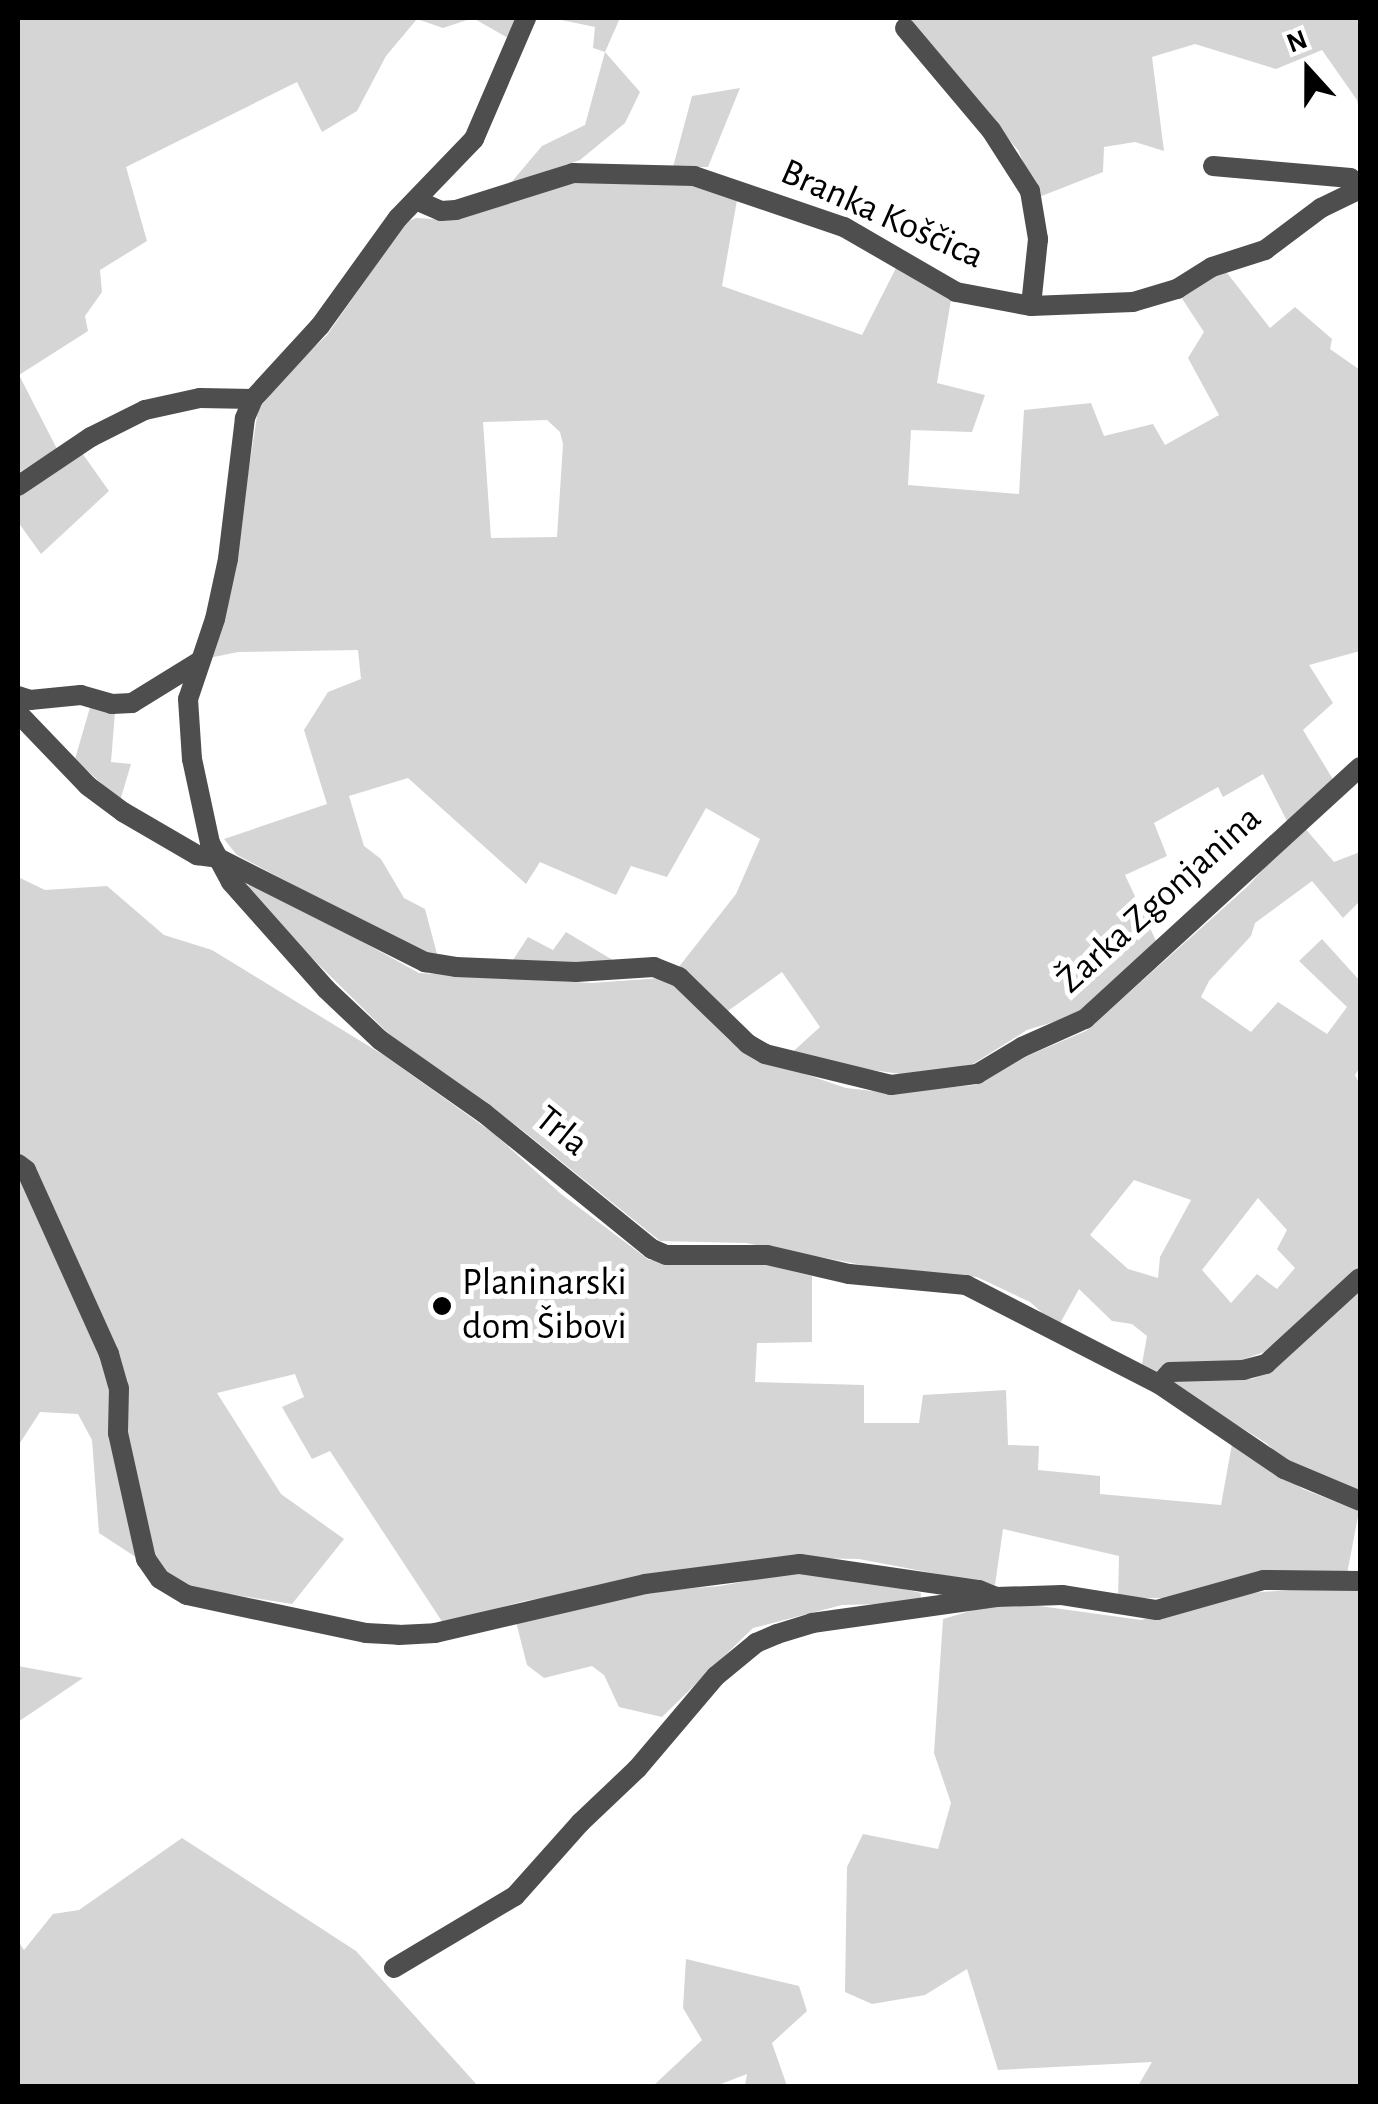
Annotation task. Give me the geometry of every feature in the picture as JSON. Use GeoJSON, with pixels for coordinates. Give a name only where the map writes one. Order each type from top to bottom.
{"type":"FeatureCollection","features":[{"type":"Feature","properties":{"kind":"street"},"geometry":{"type":"LineString","coordinates":[[18,486],[91,436],[144,410],[200,398],[252,399],[320,326],[388,231],[474,139],[526,18]]}},
{"type":"Feature","properties":{"kind":"street"},"geometry":{"type":"LineString","coordinates":[[905,28],[990,130],[1030,190],[1038,239],[1031,306]]}},
{"type":"Feature","properties":{"kind":"street"},"geometry":{"type":"LineString","coordinates":[[1213,166],[1350,178],[1360,188]]}},
{"type":"Feature","properties":{"kind":"street","name":"Branka Koščica"},"geometry":{"type":"LineString","coordinates":[[416,200],[442,210],[456,210],[574,172],[694,176],[844,228],[956,292],[1031,306],[1133,302],[1177,289],[1212,268],[1266,250],[1321,208],[1360,188]]}},
{"type":"Feature","properties":{"kind":"street","name":"Trla"},"geometry":{"type":"LineString","coordinates":[[252,399],[246,418],[228,559],[188,698],[191,744],[205,825],[231,882],[278,938],[380,1040],[484,1113],[652,1249],[666,1255],[754,1254],[849,1274],[966,1285],[1159,1384],[1284,1469],[1360,1501]]}},
{"type":"Feature","properties":{"kind":"street"},"geometry":{"type":"LineString","coordinates":[[18,696],[30,700],[81,695],[112,704],[132,703],[200,661]]}},
{"type":"Feature","properties":{"kind":"street","name":"Žarka Zgonjanina"},"geometry":{"type":"LineString","coordinates":[[18,714],[104,799],[197,855],[218,858],[425,962],[456,968],[576,972],[654,967],[678,978],[728,1027],[765,1054],[875,1083],[920,1083],[977,1074],[1022,1047],[1085,1019],[1360,767]]}},
{"type":"Feature","properties":{"kind":"street"},"geometry":{"type":"LineString","coordinates":[[18,1164],[26,1170],[109,1354],[119,1388],[118,1432],[146,1559],[160,1580],[187,1595],[366,1633],[399,1635],[435,1633],[644,1584],[800,1564],[980,1590],[996,1597]]}},
{"type":"Feature","properties":{"kind":"street"},"geometry":{"type":"LineString","coordinates":[[1159,1384],[1164,1376],[1177,1371],[1242,1370],[1266,1364],[1360,1278]]}},
{"type":"Feature","properties":{"kind":"street"},"geometry":{"type":"LineString","coordinates":[[394,1968],[515,1896],[580,1823],[636,1770],[716,1676],[756,1644],[812,1624],[996,1597],[1062,1595],[1157,1610],[1264,1580],[1360,1581]]}},
{"type":"Feature","properties":{"kind":"shaded area"},"geometry":{"type":"Polygon","coordinates":[[[18,18],[473,18],[443,28],[417,19],[386,56],[357,111],[322,132],[297,82],[126,167],[147,241],[100,270],[102,292],[85,316],[88,331],[19,375],[57,449],[18,473],[18,18]]]}},
{"type":"Feature","properties":{"kind":"shaded area"},"geometry":{"type":"Polygon","coordinates":[[[473,18],[515,18],[508,38],[473,18]]]}},
{"type":"Feature","properties":{"kind":"shaded area"},"geometry":{"type":"Polygon","coordinates":[[[552,18],[620,18],[605,52],[593,48],[595,27],[552,18]]]}},
{"type":"Feature","properties":{"kind":"shaded area"},"geometry":{"type":"Polygon","coordinates":[[[905,18],[1360,18],[1360,114],[1357,100],[1322,50],[1276,69],[1195,44],[1152,57],[1164,151],[1135,142],[1104,147],[1103,172],[1039,197],[1018,150],[905,18]]]}},
{"type":"Feature","properties":{"kind":"shaded area"},"geometry":{"type":"Polygon","coordinates":[[[605,52],[640,92],[625,123],[580,160],[509,185],[542,146],[585,125],[605,52]]]}},
{"type":"Feature","properties":{"kind":"shaded area"},"geometry":{"type":"Polygon","coordinates":[[[740,88],[708,167],[673,167],[692,96],[740,88]]]}},
{"type":"Feature","properties":{"kind":"shaded area"},"geometry":{"type":"Polygon","coordinates":[[[685,181],[737,200],[722,286],[862,335],[896,268],[951,300],[937,383],[985,395],[972,432],[911,430],[908,485],[1019,494],[1024,410],[1091,403],[1104,436],[1153,424],[1165,445],[1219,415],[1188,358],[1204,332],[1179,294],[1224,269],[1270,328],[1295,307],[1332,339],[1330,349],[1360,370],[1360,651],[1309,665],[1333,703],[1303,730],[1334,781],[1288,823],[1263,774],[1223,797],[1218,787],[1154,823],[1167,856],[1125,875],[1158,945],[1083,1013],[1027,1030],[973,1064],[915,1076],[786,1058],[820,1027],[782,972],[725,1013],[678,968],[736,894],[760,839],[706,808],[667,877],[631,866],[616,895],[540,862],[526,884],[408,778],[349,796],[364,846],[381,859],[404,898],[425,909],[437,954],[418,951],[237,855],[224,839],[327,804],[304,730],[328,692],[361,679],[358,650],[238,652],[209,658],[231,582],[258,410],[285,375],[327,335],[406,222],[416,218],[447,220],[563,183],[685,181]],[[547,420],[483,422],[491,538],[557,537],[563,444],[560,432],[547,420]]]}},
{"type":"Feature","properties":{"kind":"shaded area"},"geometry":{"type":"Polygon","coordinates":[[[82,453],[109,491],[41,554],[18,522],[18,497],[82,453]]]}},
{"type":"Feature","properties":{"kind":"shaded area"},"geometry":{"type":"Polygon","coordinates":[[[91,704],[115,712],[111,762],[131,764],[120,801],[75,759],[91,704]]]}},
{"type":"Feature","properties":{"kind":"shaded area"},"geometry":{"type":"Polygon","coordinates":[[[1303,826],[1334,862],[1360,852],[1360,901],[1343,918],[1312,881],[1255,923],[1251,936],[1209,981],[1201,997],[1251,1032],[1278,1002],[1327,1034],[1347,1007],[1299,961],[1322,939],[1360,981],[1360,1067],[1355,1075],[1360,1085],[1360,1268],[1267,1351],[1236,1362],[1169,1366],[1156,1371],[1142,1364],[1147,1336],[1132,1324],[1112,1321],[1079,1289],[1058,1327],[1030,1302],[977,1277],[884,1269],[746,1243],[660,1241],[517,1126],[389,1034],[244,891],[252,881],[419,973],[591,983],[661,978],[676,985],[729,1040],[752,1056],[846,1088],[890,1093],[975,1085],[1020,1059],[1086,1031],[1247,887],[1303,826]],[[1134,1180],[1090,1235],[1128,1269],[1158,1278],[1160,1257],[1191,1200],[1134,1180]],[[1258,1198],[1202,1270],[1231,1303],[1257,1274],[1277,1289],[1295,1268],[1277,1249],[1287,1230],[1258,1198]]]}},
{"type":"Feature","properties":{"kind":"shaded area"},"geometry":{"type":"Polygon","coordinates":[[[18,877],[45,890],[107,886],[164,935],[212,950],[385,1056],[493,1133],[561,1194],[649,1260],[751,1261],[812,1276],[812,1342],[757,1343],[755,1382],[864,1385],[864,1423],[919,1423],[923,1395],[1006,1390],[1008,1445],[1039,1446],[1038,1470],[1100,1476],[1100,1494],[1221,1505],[1232,1444],[1303,1489],[1359,1511],[1347,1574],[1173,1598],[1118,1598],[1119,1556],[1003,1529],[995,1585],[859,1559],[800,1558],[524,1601],[443,1623],[330,1451],[312,1459],[282,1407],[304,1397],[295,1374],[217,1393],[281,1494],[344,1539],[292,1604],[180,1586],[99,1533],[92,1440],[78,1414],[40,1412],[18,1446],[18,877]]]}},
{"type":"Feature","properties":{"kind":"shaded area"},"geometry":{"type":"Polygon","coordinates":[[[566,932],[616,962],[511,963],[528,937],[553,950],[566,932]]]}},
{"type":"Feature","properties":{"kind":"shaded area"},"geometry":{"type":"Polygon","coordinates":[[[1360,1289],[1360,1491],[1287,1462],[1266,1443],[1175,1386],[1173,1380],[1177,1378],[1252,1379],[1273,1371],[1360,1289]]]}},
{"type":"Feature","properties":{"kind":"shaded area"},"geometry":{"type":"Polygon","coordinates":[[[789,1573],[838,1574],[921,1593],[920,1603],[842,1605],[753,1628],[662,1717],[619,1707],[604,1675],[592,1666],[544,1678],[527,1665],[516,1622],[656,1591],[720,1586],[789,1573]]]}},
{"type":"Feature","properties":{"kind":"shaded area"},"geometry":{"type":"Polygon","coordinates":[[[1360,1585],[1360,2086],[1138,2086],[1152,2062],[998,2070],[967,1969],[925,1995],[872,2004],[845,1992],[847,1867],[863,1834],[938,1849],[951,1803],[934,1753],[943,1619],[1004,1601],[1141,1620],[1248,1593],[1360,1585]]]}},
{"type":"Feature","properties":{"kind":"shaded area"},"geometry":{"type":"Polygon","coordinates":[[[18,1666],[83,1678],[18,1722],[18,1666]]]}},
{"type":"Feature","properties":{"kind":"shaded area"},"geometry":{"type":"Polygon","coordinates":[[[182,1838],[356,1951],[478,2086],[18,2086],[18,1941],[24,1950],[53,1914],[79,1910],[182,1838]]]}},
{"type":"Feature","properties":{"kind":"shaded area"},"geometry":{"type":"Polygon","coordinates":[[[686,1959],[799,1986],[807,2011],[772,2043],[787,2086],[745,2086],[747,2074],[716,2086],[653,2086],[702,2040],[683,2008],[686,1959]]]}},
{"type":"Feature","properties":{"kind":"place","name":"Planinarski dom Šibovi"},"geometry":{"type":"Point","coordinates":[442,1306]}}]}
